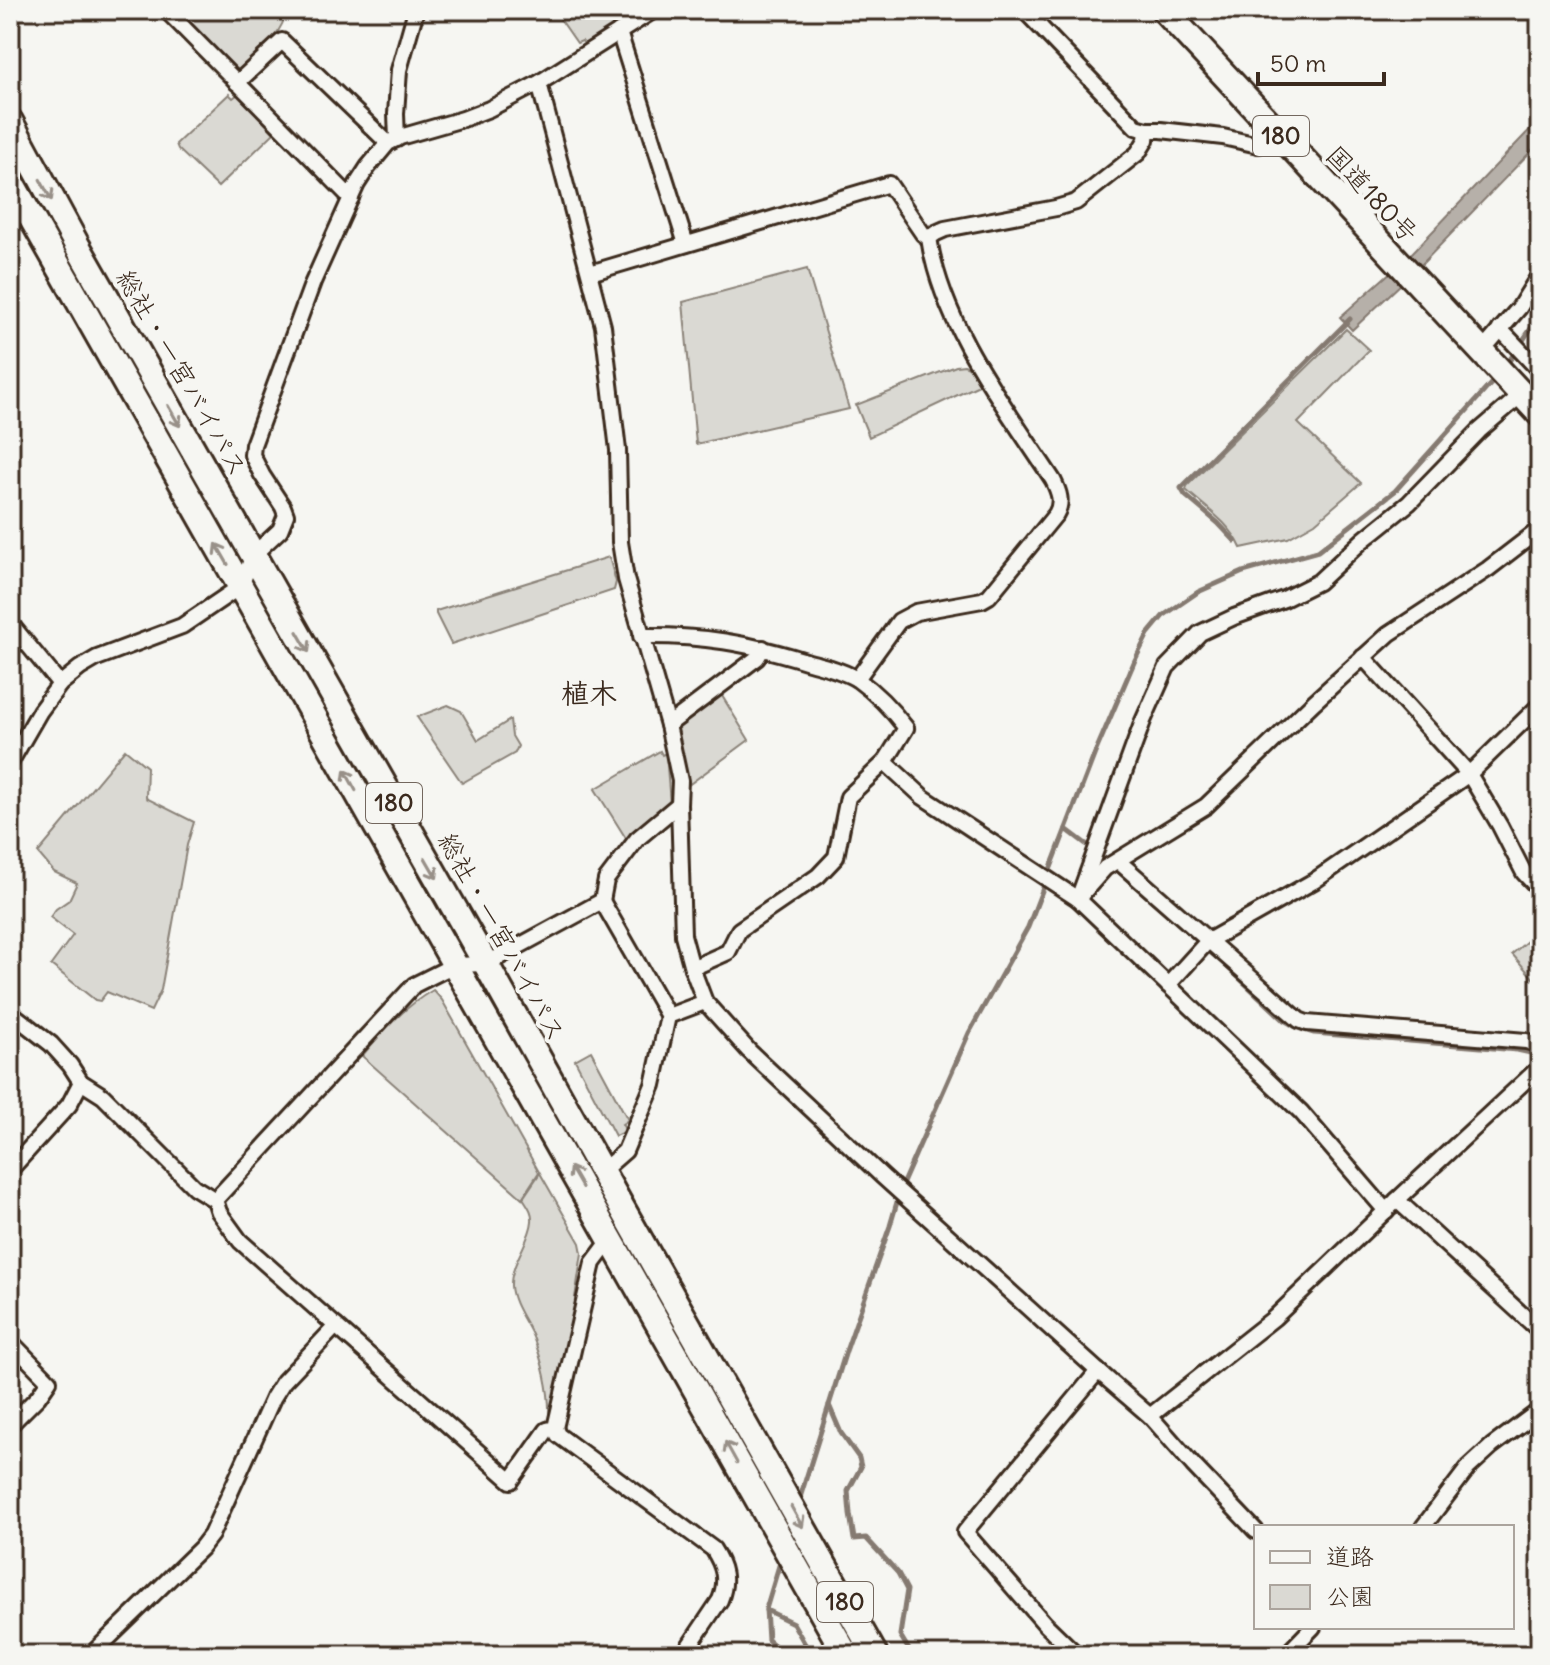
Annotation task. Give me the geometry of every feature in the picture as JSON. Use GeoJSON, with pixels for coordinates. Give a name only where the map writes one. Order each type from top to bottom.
{"type":"FeatureCollection","features":[{"type":"Feature","properties":{"kind":"highway","name":"国道180号"},"geometry":{"type":"LineString","coordinates":[[1164,10],[1540,414]]}},
{"type":"Feature","properties":{"kind":"highway","name":"総社・一宮バイパス"},"geometry":{"type":"LineString","coordinates":[[10,121],[78,247],[875,1655]]}},
{"type":"Feature","properties":{"kind":"highway","name":"総社・一宮バイパス"},"geometry":{"type":"LineString","coordinates":[[10,180],[846,1655]]}},
{"type":"Feature","properties":{"kind":"highway"},"geometry":{"type":"LineString","coordinates":[[605,1229],[621,1206]]}},
{"type":"Feature","properties":{"kind":"street"},"geometry":{"type":"LineString","coordinates":[[166,10],[351,198]]}},
{"type":"Feature","properties":{"kind":"street"},"geometry":{"type":"LineString","coordinates":[[393,141],[399,70],[416,10]]}},
{"type":"Feature","properties":{"kind":"street"},"geometry":{"type":"LineString","coordinates":[[10,763],[40,711],[60,684],[97,658],[182,626],[241,586],[253,555],[280,530],[286,515],[252,455],[253,445],[313,282],[368,167],[393,141],[489,109],[539,83],[654,10]]}},
{"type":"Feature","properties":{"kind":"street"},"geometry":{"type":"LineString","coordinates":[[1024,10],[1136,127],[1223,137],[1258,145],[1283,138]]}},
{"type":"Feature","properties":{"kind":"street"},"geometry":{"type":"LineString","coordinates":[[619,32],[686,244]]}},
{"type":"Feature","properties":{"kind":"street"},"geometry":{"type":"LineString","coordinates":[[237,83],[282,41],[393,141]]}},
{"type":"Feature","properties":{"kind":"street"},"geometry":{"type":"LineString","coordinates":[[539,83],[603,326],[618,450],[620,542],[626,579],[668,725],[680,781],[683,935],[705,1002],[749,1051],[883,1177],[1150,1416],[1254,1529]]}},
{"type":"Feature","properties":{"kind":"street"},"geometry":{"type":"LineString","coordinates":[[929,238],[945,229],[1076,202],[1138,153],[1146,140],[1147,130]]}},
{"type":"Feature","properties":{"kind":"street"},"geometry":{"type":"LineString","coordinates":[[590,273],[889,184],[923,234],[929,238],[941,286],[970,353],[1053,480],[1059,492],[1060,507],[989,596],[982,600],[916,612],[899,621],[857,679]]}},
{"type":"Feature","properties":{"kind":"street"},"geometry":{"type":"LineString","coordinates":[[1485,354],[1504,332],[1540,274]]}},
{"type":"Feature","properties":{"kind":"street"},"geometry":{"type":"LineString","coordinates":[[1504,332],[1536,364]]}},
{"type":"Feature","properties":{"kind":"street"},"geometry":{"type":"LineString","coordinates":[[1074,897],[1167,667],[1200,633],[1318,582],[1409,503],[1518,389]]}},
{"type":"Feature","properties":{"kind":"street"},"geometry":{"type":"LineString","coordinates":[[1074,897],[1105,868],[1206,806],[1389,634],[1488,569],[1540,529]]}},
{"type":"Feature","properties":{"kind":"street"},"geometry":{"type":"LineString","coordinates":[[10,623],[60,684]]}},
{"type":"Feature","properties":{"kind":"street"},"geometry":{"type":"LineString","coordinates":[[641,636],[679,635],[717,639],[763,648],[831,668],[857,679],[894,712],[906,728],[885,762],[848,797],[836,857],[818,876],[739,930],[728,952],[692,968]]}},
{"type":"Feature","properties":{"kind":"street"},"geometry":{"type":"LineString","coordinates":[[668,725],[757,658],[763,648]]}},
{"type":"Feature","properties":{"kind":"street"},"geometry":{"type":"LineString","coordinates":[[1363,657],[1469,774],[1524,873],[1540,890]]}},
{"type":"Feature","properties":{"kind":"street"},"geometry":{"type":"LineString","coordinates":[[1168,985],[1205,945],[1314,881],[1469,774],[1540,705]]}},
{"type":"Feature","properties":{"kind":"street"},"geometry":{"type":"LineString","coordinates":[[885,762],[923,797],[1074,897],[1301,1112],[1391,1206],[1540,1331]]}},
{"type":"Feature","properties":{"kind":"street"},"geometry":{"type":"LineString","coordinates":[[601,1172],[625,1151],[653,1085],[668,1016],[602,901],[606,880],[637,839],[679,804]]}},
{"type":"Feature","properties":{"kind":"street"},"geometry":{"type":"LineString","coordinates":[[1118,861],[1205,945],[1292,1016],[1307,1023],[1526,1041],[1540,1045]]}},
{"type":"Feature","properties":{"kind":"street"},"geometry":{"type":"LineString","coordinates":[[215,1200],[414,985],[454,965],[486,964],[602,901]]}},
{"type":"Feature","properties":{"kind":"street"},"geometry":{"type":"LineString","coordinates":[[668,1016],[705,1002]]}},
{"type":"Feature","properties":{"kind":"street"},"geometry":{"type":"LineString","coordinates":[[10,1012],[51,1044],[81,1082],[103,1096],[194,1187],[215,1200],[219,1212],[240,1241],[511,1481],[547,1430],[555,1428]]}},
{"type":"Feature","properties":{"kind":"street"},"geometry":{"type":"LineString","coordinates":[[1150,1416],[1274,1318],[1540,1067]]}},
{"type":"Feature","properties":{"kind":"street"},"geometry":{"type":"LineString","coordinates":[[10,1170],[69,1105],[81,1082]]}},
{"type":"Feature","properties":{"kind":"street"},"geometry":{"type":"LineString","coordinates":[[605,1229],[593,1263],[555,1428],[558,1435],[713,1549],[720,1559],[725,1575],[724,1590],[683,1655]]}},
{"type":"Feature","properties":{"kind":"street"},"geometry":{"type":"LineString","coordinates":[[91,1655],[211,1535],[273,1398],[283,1382],[336,1326]]}},
{"type":"Feature","properties":{"kind":"street"},"geometry":{"type":"LineString","coordinates":[[10,1341],[49,1381],[10,1425]]}},
{"type":"Feature","properties":{"kind":"street"},"geometry":{"type":"LineString","coordinates":[[1077,1655],[1045,1624],[965,1532],[1098,1371]]}},
{"type":"Feature","properties":{"kind":"street"},"geometry":{"type":"LineString","coordinates":[[1425,1525],[1468,1468],[1540,1410]]}},
{"type":"Feature","properties":{"kind":"street"},"geometry":{"type":"LineString","coordinates":[[1286,1655],[1311,1629]]}},
{"type":"Feature","properties":{"kind":"green space"},"geometry":{"type":"Polygon","coordinates":[[[177,10],[286,10],[274,37],[236,73],[177,10]]]}},
{"type":"Feature","properties":{"kind":"green space"},"geometry":{"type":"Polygon","coordinates":[[[554,10],[603,10],[614,28],[585,45],[582,41],[577,43],[554,10]]]}},
{"type":"Feature","properties":{"kind":"green space"},"geometry":{"type":"Polygon","coordinates":[[[229,94],[233,98],[238,94],[274,133],[218,187],[176,144],[229,94]]]}},
{"type":"Feature","properties":{"kind":"green space"},"geometry":{"type":"Polygon","coordinates":[[[807,269],[849,409],[696,444],[683,302],[807,269]]]}},
{"type":"Feature","properties":{"kind":"green space"},"geometry":{"type":"Polygon","coordinates":[[[1346,329],[1369,350],[1298,423],[1361,483],[1315,523],[1288,538],[1241,548],[1231,531],[1186,490],[1187,486],[1346,329]]]}},
{"type":"Feature","properties":{"kind":"green space"},"geometry":{"type":"Polygon","coordinates":[[[964,365],[981,384],[869,437],[856,405],[964,365]]]}},
{"type":"Feature","properties":{"kind":"green space"},"geometry":{"type":"Polygon","coordinates":[[[609,557],[616,582],[614,590],[451,644],[436,614],[436,611],[609,557]]]}},
{"type":"Feature","properties":{"kind":"green space"},"geometry":{"type":"Polygon","coordinates":[[[719,691],[749,740],[687,786],[673,725],[719,691]]]}},
{"type":"Feature","properties":{"kind":"green space"},"geometry":{"type":"Polygon","coordinates":[[[448,705],[461,711],[478,740],[510,720],[512,736],[518,746],[515,753],[462,783],[417,717],[448,705]]]}},
{"type":"Feature","properties":{"kind":"green space"},"geometry":{"type":"Polygon","coordinates":[[[125,749],[147,767],[146,798],[194,822],[187,845],[161,990],[151,1011],[107,992],[100,1001],[95,1000],[51,965],[73,935],[50,917],[69,900],[77,883],[54,872],[38,853],[125,749]]]}},
{"type":"Feature","properties":{"kind":"green space"},"geometry":{"type":"Polygon","coordinates":[[[660,751],[662,755],[666,753],[670,804],[627,840],[595,789],[660,751]]]}},
{"type":"Feature","properties":{"kind":"green space"},"geometry":{"type":"Polygon","coordinates":[[[1540,930],[1540,986],[1512,954],[1540,930]]]}},
{"type":"Feature","properties":{"kind":"green space"},"geometry":{"type":"Polygon","coordinates":[[[433,990],[442,1000],[539,1172],[522,1198],[362,1056],[404,1011],[433,990]]]}},
{"type":"Feature","properties":{"kind":"green space"},"geometry":{"type":"Polygon","coordinates":[[[591,1051],[628,1120],[622,1124],[626,1131],[615,1136],[575,1060],[591,1051]]]}},
{"type":"Feature","properties":{"kind":"green space"},"geometry":{"type":"Polygon","coordinates":[[[540,1173],[580,1243],[582,1253],[576,1303],[555,1403],[549,1415],[547,1386],[539,1355],[511,1286],[532,1221],[523,1198],[540,1173]]]}},
{"type":"Feature","properties":{"kind":"shaded area"},"geometry":{"type":"Polygon","coordinates":[[[1540,119],[1540,142],[1420,266],[1352,330],[1340,317],[1411,254],[1540,119]]]}},
{"type":"Feature","properties":{"kind":"waterway"},"geometry":{"type":"LineString","coordinates":[[1505,367],[1540,315]]}},
{"type":"Feature","properties":{"kind":"waterway"},"geometry":{"type":"LineString","coordinates":[[1235,541],[1181,488],[1350,319]]}},
{"type":"Feature","properties":{"kind":"waterway"},"geometry":{"type":"LineString","coordinates":[[798,1504],[902,1185],[969,1033],[1028,927],[1095,753],[1148,634],[1163,616],[1198,592],[1243,572],[1318,551],[1395,491],[1496,378]]}},
{"type":"Feature","properties":{"kind":"waterway"},"geometry":{"type":"LineString","coordinates":[[1066,829],[1086,844]]}},
{"type":"Feature","properties":{"kind":"waterway"},"geometry":{"type":"LineString","coordinates":[[1119,872],[1284,1020],[1298,1028],[1314,1033],[1517,1050],[1540,1055]]}},
{"type":"Feature","properties":{"kind":"waterway"},"geometry":{"type":"LineString","coordinates":[[829,1405],[861,1467],[848,1491],[854,1539],[866,1538],[898,1573],[907,1590],[900,1635],[912,1655]]}},
{"type":"Feature","properties":{"kind":"waterway"},"geometry":{"type":"LineString","coordinates":[[781,1559],[766,1609],[768,1640],[786,1655]]}},
{"type":"Feature","properties":{"kind":"waterway"},"geometry":{"type":"LineString","coordinates":[[766,1610],[793,1623],[811,1655]]}},
{"type":"Feature","properties":{"kind":"district","name":"植木"},"geometry":{"type":"Point","coordinates":[589,693]}}]}
